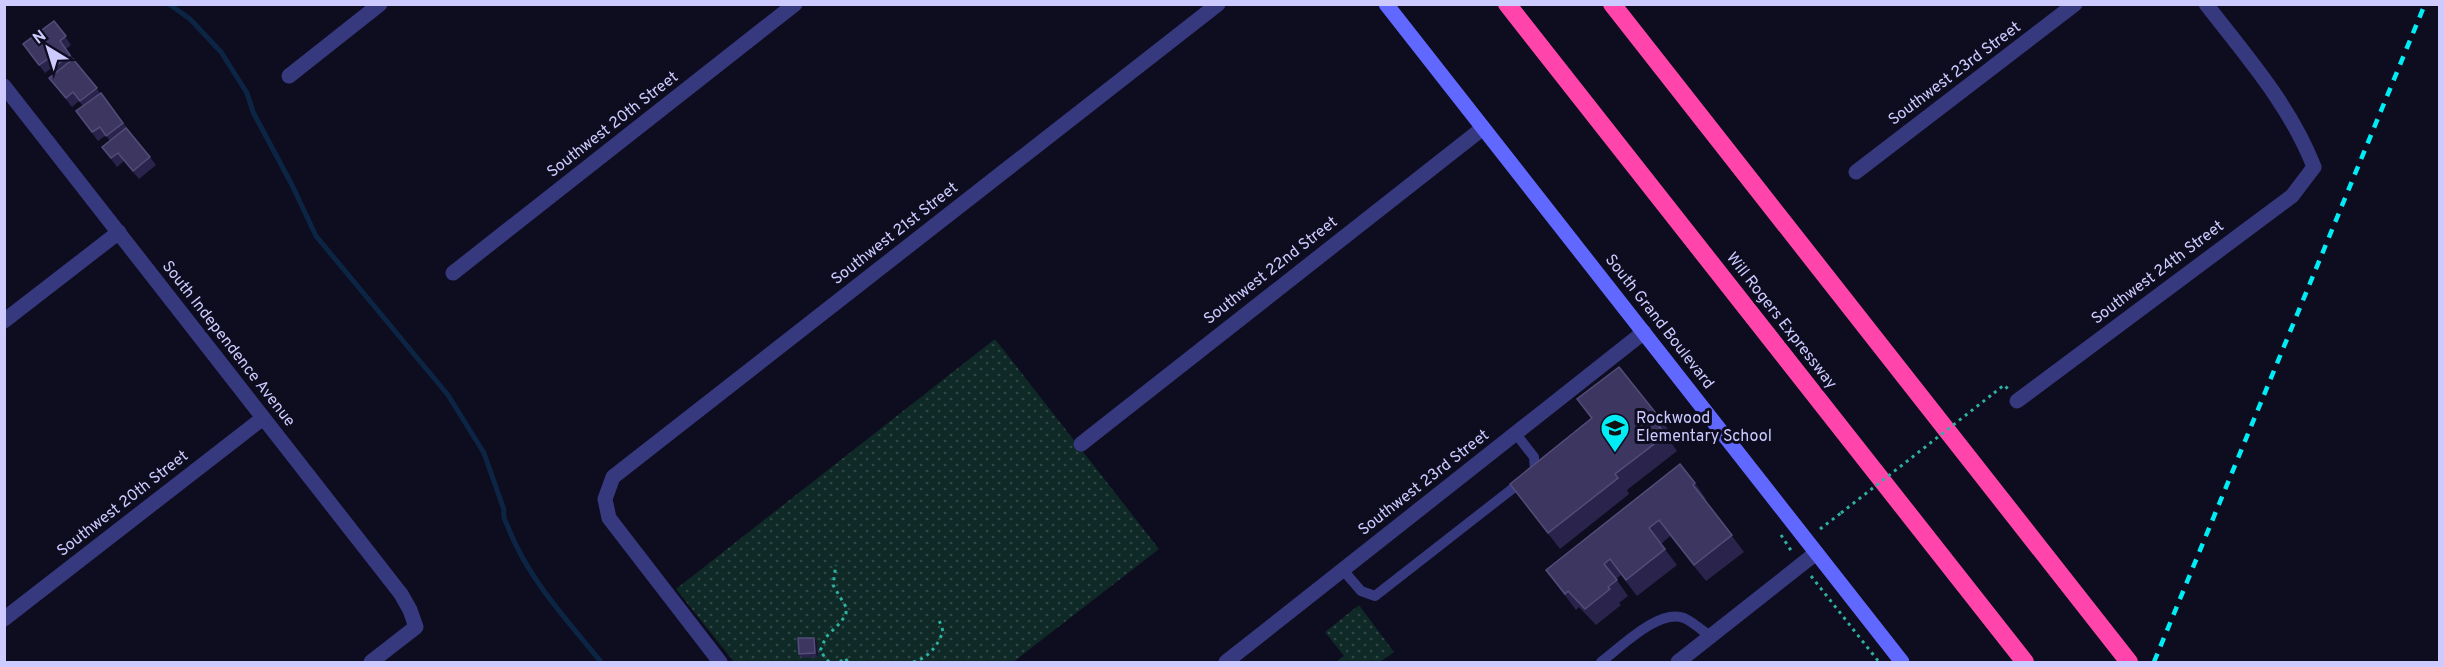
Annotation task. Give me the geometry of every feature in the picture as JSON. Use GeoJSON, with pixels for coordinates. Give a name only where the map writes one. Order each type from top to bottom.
{"type":"FeatureCollection","features":[{"type":"Feature","properties":{"kind":"highway","name":"Will Rogers Expressway"},"geometry":{"type":"LineString","coordinates":[[1507,4],[2025,663]]}},
{"type":"Feature","properties":{"kind":"highway"},"geometry":{"type":"LineString","coordinates":[[1612,4],[2129,663]]}},
{"type":"Feature","properties":{"kind":"street"},"geometry":{"type":"LineString","coordinates":[[289,76],[380,4]]}},
{"type":"Feature","properties":{"kind":"street","name":"Southwest 20th Street"},"geometry":{"type":"LineString","coordinates":[[453,273],[795,4]]}},
{"type":"Feature","properties":{"kind":"street","name":"Southwest 21st Street"},"geometry":{"type":"LineString","coordinates":[[720,663],[609,518],[605,499],[613,477],[1218,4]]}},
{"type":"Feature","properties":{"kind":"street","name":"South Grand Boulevard"},"geometry":{"type":"LineString","coordinates":[[1386,4],[1902,663]]}},
{"type":"Feature","properties":{"kind":"street","name":"Southwest 23rd Street"},"geometry":{"type":"LineString","coordinates":[[1856,172],[2075,4]]}},
{"type":"Feature","properties":{"kind":"street","name":"Southwest 24th Street"},"geometry":{"type":"LineString","coordinates":[[2017,401],[2292,196],[2314,167],[2303,139],[2278,97],[2206,4]]}},
{"type":"Feature","properties":{"kind":"street","name":"South Independence Avenue"},"geometry":{"type":"LineString","coordinates":[[4,86],[401,594],[416,627],[371,663]]}},
{"type":"Feature","properties":{"kind":"street","name":"Southwest 22nd Street"},"geometry":{"type":"LineString","coordinates":[[1081,444],[1483,128]]}},
{"type":"Feature","properties":{"kind":"street"},"geometry":{"type":"LineString","coordinates":[[4,321],[119,232]]}},
{"type":"Feature","properties":{"kind":"street","name":"Southwest 23rd Street"},"geometry":{"type":"LineString","coordinates":[[1226,663],[1644,332]]}},
{"type":"Feature","properties":{"kind":"street","name":"Southwest 20th Street"},"geometry":{"type":"LineString","coordinates":[[4,620],[263,418]]}},
{"type":"Feature","properties":{"kind":"street"},"geometry":{"type":"LineString","coordinates":[[1678,663],[1816,553]]}},
{"type":"Feature","properties":{"kind":"lane"},"geometry":{"type":"LineString","coordinates":[[1343,570],[1361,591],[1375,596],[1400,578],[1535,471],[1534,457],[1516,434]]}},
{"type":"Feature","properties":{"kind":"lane"},"geometry":{"type":"LineString","coordinates":[[1600,663],[1657,619],[1671,615],[1685,618],[1711,637]]}},
{"type":"Feature","properties":{"kind":"path"},"geometry":{"type":"LineString","coordinates":[[1820,529],[1994,393]]}},
{"type":"Feature","properties":{"kind":"path"},"geometry":{"type":"LineString","coordinates":[[1780,536],[1788,547]]}},
{"type":"Feature","properties":{"kind":"path"},"geometry":{"type":"LineString","coordinates":[[829,663],[820,651],[826,637],[842,622],[846,614],[846,607],[833,585],[836,565]]}},
{"type":"Feature","properties":{"kind":"path"},"geometry":{"type":"LineString","coordinates":[[1816,583],[1879,663]]}},
{"type":"Feature","properties":{"kind":"path"},"geometry":{"type":"LineString","coordinates":[[913,663],[921,660],[939,642],[943,631],[939,620]]}},
{"type":"Feature","properties":{"kind":"path"},"geometry":{"type":"LineString","coordinates":[[840,663],[845,658],[848,663]]}},
{"type":"Feature","properties":{"kind":"green space"},"geometry":{"type":"Polygon","coordinates":[[[995,339],[1159,549],[1013,662],[734,662],[676,589],[995,339]]]}},
{"type":"Feature","properties":{"kind":"green space"},"geometry":{"type":"Polygon","coordinates":[[[1359,605],[1394,652],[1380,662],[1336,662],[1344,656],[1325,632],[1359,605]]]}},
{"type":"Feature","properties":{"kind":"building"},"geometry":{"type":"Polygon","coordinates":[[[54,21],[66,36],[60,41],[70,55],[54,67],[48,59],[39,65],[23,44],[54,21]]]}},
{"type":"Feature","properties":{"kind":"building"},"geometry":{"type":"Polygon","coordinates":[[[73,59],[97,88],[80,101],[73,92],[66,98],[49,78],[73,59]]]}},
{"type":"Feature","properties":{"kind":"building"},"geometry":{"type":"Polygon","coordinates":[[[101,93],[123,123],[106,136],[100,127],[92,132],[76,111],[101,93]]]}},
{"type":"Feature","properties":{"kind":"building"},"geometry":{"type":"Polygon","coordinates":[[[126,128],[150,157],[133,171],[118,153],[111,158],[102,147],[126,128]]]}},
{"type":"Feature","properties":{"kind":"building"},"geometry":{"type":"Polygon","coordinates":[[[1619,367],[1663,422],[1658,425],[1666,435],[1615,474],[1618,478],[1548,533],[1510,484],[1592,418],[1577,399],[1619,367]]]}},
{"type":"Feature","properties":{"kind":"building"},"geometry":{"type":"Polygon","coordinates":[[[1680,464],[1695,483],[1693,485],[1732,535],[1694,565],[1659,520],[1649,528],[1665,549],[1626,580],[1610,559],[1604,564],[1617,580],[1608,587],[1610,589],[1585,609],[1568,591],[1565,594],[1546,570],[1680,464]]]}},
{"type":"Feature","properties":{"kind":"building"},"geometry":{"type":"Polygon","coordinates":[[[798,638],[814,638],[815,653],[799,654],[798,638]]]}},
{"type":"Feature","properties":{"kind":"waterway"},"geometry":{"type":"LineString","coordinates":[[169,4],[190,19],[221,52],[247,93],[253,112],[316,236],[448,395],[484,453],[504,510],[505,521],[526,564],[549,598],[601,662]]}},
{"type":"Feature","properties":{"kind":"railway"},"geometry":{"type":"LineString","coordinates":[[2154,662],[2425,4]]}},
{"type":"Feature","properties":{"kind":"place","name":"Rockwood Elementary School"},"geometry":{"type":"Point","coordinates":[1615,454]}}]}
